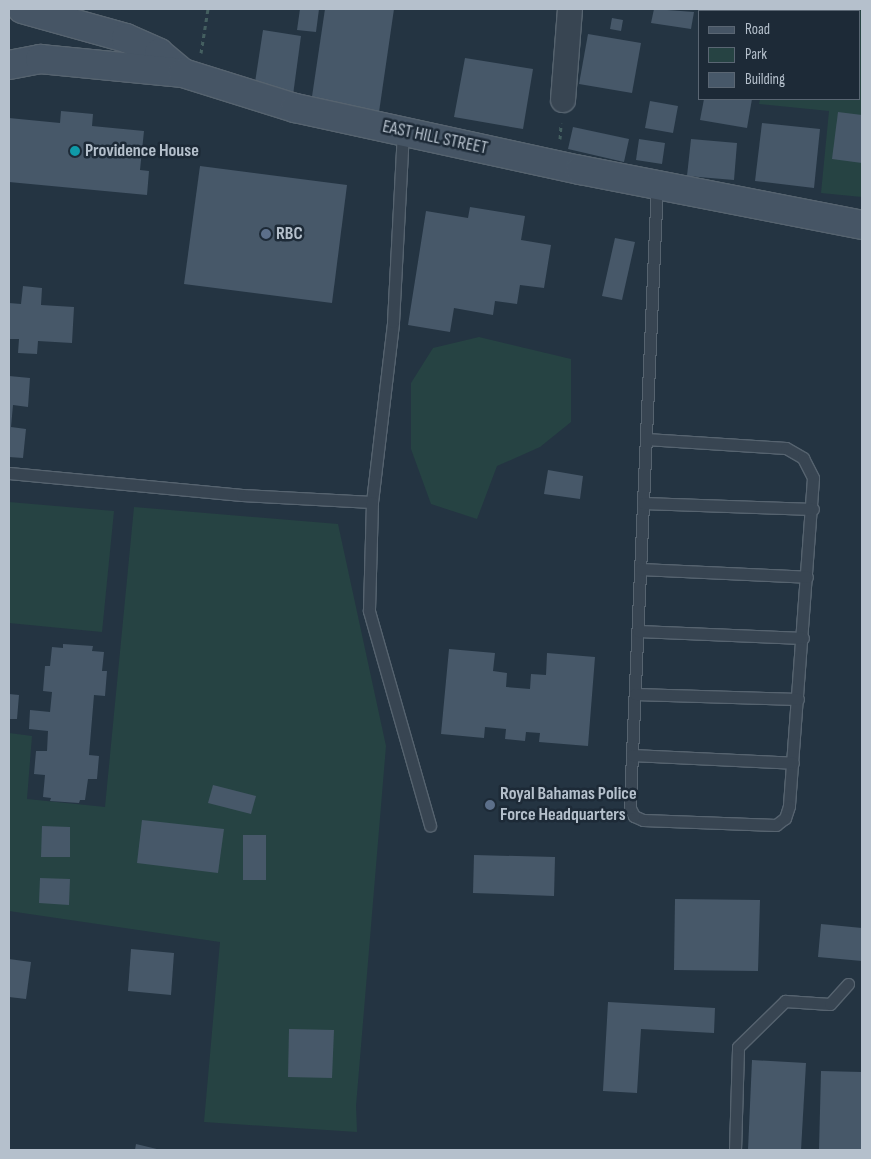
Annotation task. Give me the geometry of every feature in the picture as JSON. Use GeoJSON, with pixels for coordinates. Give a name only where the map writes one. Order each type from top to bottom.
{"type":"FeatureCollection","features":[{"type":"Feature","properties":{"kind":"main road"},"geometry":{"type":"LineString","coordinates":[[22,9],[126,38],[159,54],[183,73]]}},
{"type":"Feature","properties":{"kind":"main road"},"geometry":{"type":"LineString","coordinates":[[9,65],[40,59]]}},
{"type":"Feature","properties":{"kind":"main road","name":"EAST HILL STREET"},"geometry":{"type":"LineString","coordinates":[[40,59],[183,73],[295,108],[558,165],[862,225]]}},
{"type":"Feature","properties":{"kind":"street"},"geometry":{"type":"LineString","coordinates":[[563,100],[570,9]]}},
{"type":"Feature","properties":{"kind":"street","name":"EAST HILL STREET"},"geometry":{"type":"LineString","coordinates":[[9,54],[40,59]]}},
{"type":"Feature","properties":{"kind":"lane"},"geometry":{"type":"LineString","coordinates":[[403,131],[392,322],[372,502],[369,611],[430,825]]}},
{"type":"Feature","properties":{"kind":"lane"},"geometry":{"type":"LineString","coordinates":[[646,439],[795,452],[803,458],[813,478],[813,509],[788,814],[776,825],[757,826],[637,818],[630,808],[657,185]]}},
{"type":"Feature","properties":{"kind":"lane"},"geometry":{"type":"LineString","coordinates":[[9,473],[252,496],[372,502]]}},
{"type":"Feature","properties":{"kind":"lane"},"geometry":{"type":"LineString","coordinates":[[643,503],[813,509]]}},
{"type":"Feature","properties":{"kind":"lane"},"geometry":{"type":"LineString","coordinates":[[640,569],[807,578]]}},
{"type":"Feature","properties":{"kind":"lane"},"geometry":{"type":"LineString","coordinates":[[638,631],[803,638]]}},
{"type":"Feature","properties":{"kind":"lane"},"geometry":{"type":"LineString","coordinates":[[635,694],[798,698]]}},
{"type":"Feature","properties":{"kind":"lane"},"geometry":{"type":"LineString","coordinates":[[632,755],[792,763]]}},
{"type":"Feature","properties":{"kind":"lane"},"geometry":{"type":"LineString","coordinates":[[735,1150],[738,1046],[785,1001],[830,1004],[848,984]]}},
{"type":"Feature","properties":{"kind":"path"},"geometry":{"type":"LineString","coordinates":[[204,35],[208,9]]}},
{"type":"Feature","properties":{"kind":"path"},"geometry":{"type":"LineString","coordinates":[[558,165],[563,100]]}},
{"type":"Feature","properties":{"kind":"green space"},"geometry":{"type":"Polygon","coordinates":[[[862,9],[862,197],[821,193],[829,111],[759,104],[760,100],[861,100],[861,10],[709,10],[862,9]]]}},
{"type":"Feature","properties":{"kind":"green space"},"geometry":{"type":"Polygon","coordinates":[[[479,337],[571,359],[571,422],[540,447],[497,466],[477,519],[431,504],[411,449],[411,383],[433,348],[479,337]]]}},
{"type":"Feature","properties":{"kind":"green space"},"geometry":{"type":"Polygon","coordinates":[[[9,502],[114,511],[102,632],[9,623],[9,502]]]}},
{"type":"Feature","properties":{"kind":"green space"},"geometry":{"type":"Polygon","coordinates":[[[134,507],[338,524],[386,746],[356,1106],[357,1132],[204,1122],[220,942],[9,911],[9,733],[32,736],[27,799],[105,807],[134,507]]]}},
{"type":"Feature","properties":{"kind":"building"},"geometry":{"type":"Polygon","coordinates":[[[300,9],[319,9],[316,32],[297,30],[300,9]]]}},
{"type":"Feature","properties":{"kind":"building"},"geometry":{"type":"Polygon","coordinates":[[[325,9],[394,9],[378,119],[310,110],[325,9]]]}},
{"type":"Feature","properties":{"kind":"building"},"geometry":{"type":"Polygon","coordinates":[[[654,9],[694,12],[691,29],[651,23],[654,9]]]}},
{"type":"Feature","properties":{"kind":"building"},"geometry":{"type":"Polygon","coordinates":[[[612,18],[623,20],[621,31],[610,29],[612,18]]]}},
{"type":"Feature","properties":{"kind":"building"},"geometry":{"type":"Polygon","coordinates":[[[263,30],[301,36],[293,95],[254,89],[263,30]]]}},
{"type":"Feature","properties":{"kind":"building"},"geometry":{"type":"Polygon","coordinates":[[[588,34],[641,43],[632,93],[579,84],[588,34]]]}},
{"type":"Feature","properties":{"kind":"building"},"geometry":{"type":"Polygon","coordinates":[[[465,58],[533,69],[523,129],[454,117],[465,58]]]}},
{"type":"Feature","properties":{"kind":"building"},"geometry":{"type":"Polygon","coordinates":[[[704,100],[752,100],[747,128],[700,120],[704,100]]]}},
{"type":"Feature","properties":{"kind":"building"},"geometry":{"type":"Polygon","coordinates":[[[650,101],[678,106],[673,133],[645,128],[650,101]]]}},
{"type":"Feature","properties":{"kind":"building","name":"Providence House"},"geometry":{"type":"Polygon","coordinates":[[[61,111],[93,114],[92,126],[144,131],[140,170],[149,171],[147,195],[9,182],[9,118],[60,123],[61,111]]]}},
{"type":"Feature","properties":{"kind":"building"},"geometry":{"type":"Polygon","coordinates":[[[838,112],[862,115],[862,163],[832,159],[838,112]]]}},
{"type":"Feature","properties":{"kind":"building"},"geometry":{"type":"Polygon","coordinates":[[[762,123],[820,129],[814,188],[755,181],[762,123]]]}},
{"type":"Feature","properties":{"kind":"building"},"geometry":{"type":"Polygon","coordinates":[[[573,127],[629,139],[624,162],[568,149],[573,127]]]}},
{"type":"Feature","properties":{"kind":"building"},"geometry":{"type":"Polygon","coordinates":[[[639,139],[665,143],[662,164],[636,160],[639,139]]]}},
{"type":"Feature","properties":{"kind":"building"},"geometry":{"type":"Polygon","coordinates":[[[691,139],[737,143],[734,180],[687,176],[691,139]]]}},
{"type":"Feature","properties":{"kind":"building","name":"RBC"},"geometry":{"type":"Polygon","coordinates":[[[200,166],[347,185],[332,303],[184,284],[200,166]]]}},
{"type":"Feature","properties":{"kind":"building"},"geometry":{"type":"Polygon","coordinates":[[[470,207],[525,216],[521,240],[551,245],[544,288],[520,285],[517,304],[495,301],[493,315],[454,308],[450,332],[408,325],[426,211],[468,218],[470,207]]]}},
{"type":"Feature","properties":{"kind":"building"},"geometry":{"type":"Polygon","coordinates":[[[615,238],[635,242],[622,300],[602,296],[615,238]]]}},
{"type":"Feature","properties":{"kind":"building"},"geometry":{"type":"Polygon","coordinates":[[[23,286],[42,288],[41,305],[74,307],[72,343],[38,341],[37,354],[18,353],[19,339],[9,339],[9,303],[21,304],[23,286]]]}},
{"type":"Feature","properties":{"kind":"building"},"geometry":{"type":"Polygon","coordinates":[[[9,376],[30,378],[28,407],[13,405],[11,427],[26,429],[23,458],[9,457],[9,376]]]}},
{"type":"Feature","properties":{"kind":"building"},"geometry":{"type":"Polygon","coordinates":[[[548,470],[583,476],[580,499],[544,494],[548,470]]]}},
{"type":"Feature","properties":{"kind":"building"},"geometry":{"type":"Polygon","coordinates":[[[63,644],[93,646],[92,651],[104,652],[102,671],[107,671],[105,696],[94,695],[89,755],[99,756],[97,779],[88,779],[85,800],[80,800],[79,803],[50,801],[51,798],[43,797],[45,775],[34,774],[36,751],[47,751],[48,731],[29,729],[30,710],[50,712],[52,692],[43,691],[45,666],[50,666],[52,647],[63,648],[63,644]]]}},
{"type":"Feature","properties":{"kind":"building"},"geometry":{"type":"Polygon","coordinates":[[[449,649],[495,653],[493,671],[507,673],[506,687],[530,689],[531,674],[546,675],[547,653],[595,657],[588,746],[539,742],[540,733],[526,732],[525,741],[505,739],[506,729],[485,727],[484,738],[441,734],[449,649]]]}},
{"type":"Feature","properties":{"kind":"building"},"geometry":{"type":"Polygon","coordinates":[[[9,694],[19,695],[17,719],[9,719],[9,694]]]}},
{"type":"Feature","properties":{"kind":"building"},"geometry":{"type":"Polygon","coordinates":[[[213,785],[256,796],[251,814],[208,803],[213,785]]]}},
{"type":"Feature","properties":{"kind":"building"},"geometry":{"type":"Polygon","coordinates":[[[142,820],[224,829],[218,873],[137,863],[142,820]]]}},
{"type":"Feature","properties":{"kind":"building"},"geometry":{"type":"Polygon","coordinates":[[[42,826],[70,827],[70,857],[41,857],[42,826]]]}},
{"type":"Feature","properties":{"kind":"building"},"geometry":{"type":"Polygon","coordinates":[[[243,835],[266,835],[266,880],[243,880],[243,835]]]}},
{"type":"Feature","properties":{"kind":"building"},"geometry":{"type":"Polygon","coordinates":[[[474,855],[555,857],[554,896],[473,893],[474,855]]]}},
{"type":"Feature","properties":{"kind":"building"},"geometry":{"type":"Polygon","coordinates":[[[40,878],[70,879],[69,905],[39,903],[40,878]]]}},
{"type":"Feature","properties":{"kind":"building"},"geometry":{"type":"Polygon","coordinates":[[[675,899],[760,900],[758,971],[674,970],[675,899]]]}},
{"type":"Feature","properties":{"kind":"building"},"geometry":{"type":"Polygon","coordinates":[[[821,924],[862,928],[862,961],[818,957],[821,924]]]}},
{"type":"Feature","properties":{"kind":"building"},"geometry":{"type":"Polygon","coordinates":[[[131,949],[174,953],[171,995],[128,991],[131,949]]]}},
{"type":"Feature","properties":{"kind":"building"},"geometry":{"type":"Polygon","coordinates":[[[9,959],[31,962],[26,999],[9,997],[9,959]]]}},
{"type":"Feature","properties":{"kind":"building"},"geometry":{"type":"Polygon","coordinates":[[[608,1002],[715,1008],[714,1033],[641,1029],[637,1093],[603,1091],[608,1002]]]}},
{"type":"Feature","properties":{"kind":"building"},"geometry":{"type":"Polygon","coordinates":[[[289,1029],[334,1030],[332,1078],[288,1077],[289,1029]]]}},
{"type":"Feature","properties":{"kind":"building"},"geometry":{"type":"Polygon","coordinates":[[[752,1060],[806,1063],[801,1150],[748,1150],[752,1060]]]}},
{"type":"Feature","properties":{"kind":"building"},"geometry":{"type":"Polygon","coordinates":[[[821,1071],[862,1072],[862,1150],[819,1150],[821,1071]]]}},
{"type":"Feature","properties":{"kind":"building"},"geometry":{"type":"Polygon","coordinates":[[[136,1144],[161,1150],[135,1150],[136,1144]]]}},
{"type":"Feature","properties":{"kind":"place","name":"Providence House"},"geometry":{"type":"Point","coordinates":[75,151]}},
{"type":"Feature","properties":{"kind":"place","name":"RBC"},"geometry":{"type":"Point","coordinates":[266,234]}},
{"type":"Feature","properties":{"kind":"place","name":"Royal Bahamas Police Force Headquarters"},"geometry":{"type":"Point","coordinates":[490,805]}}]}
